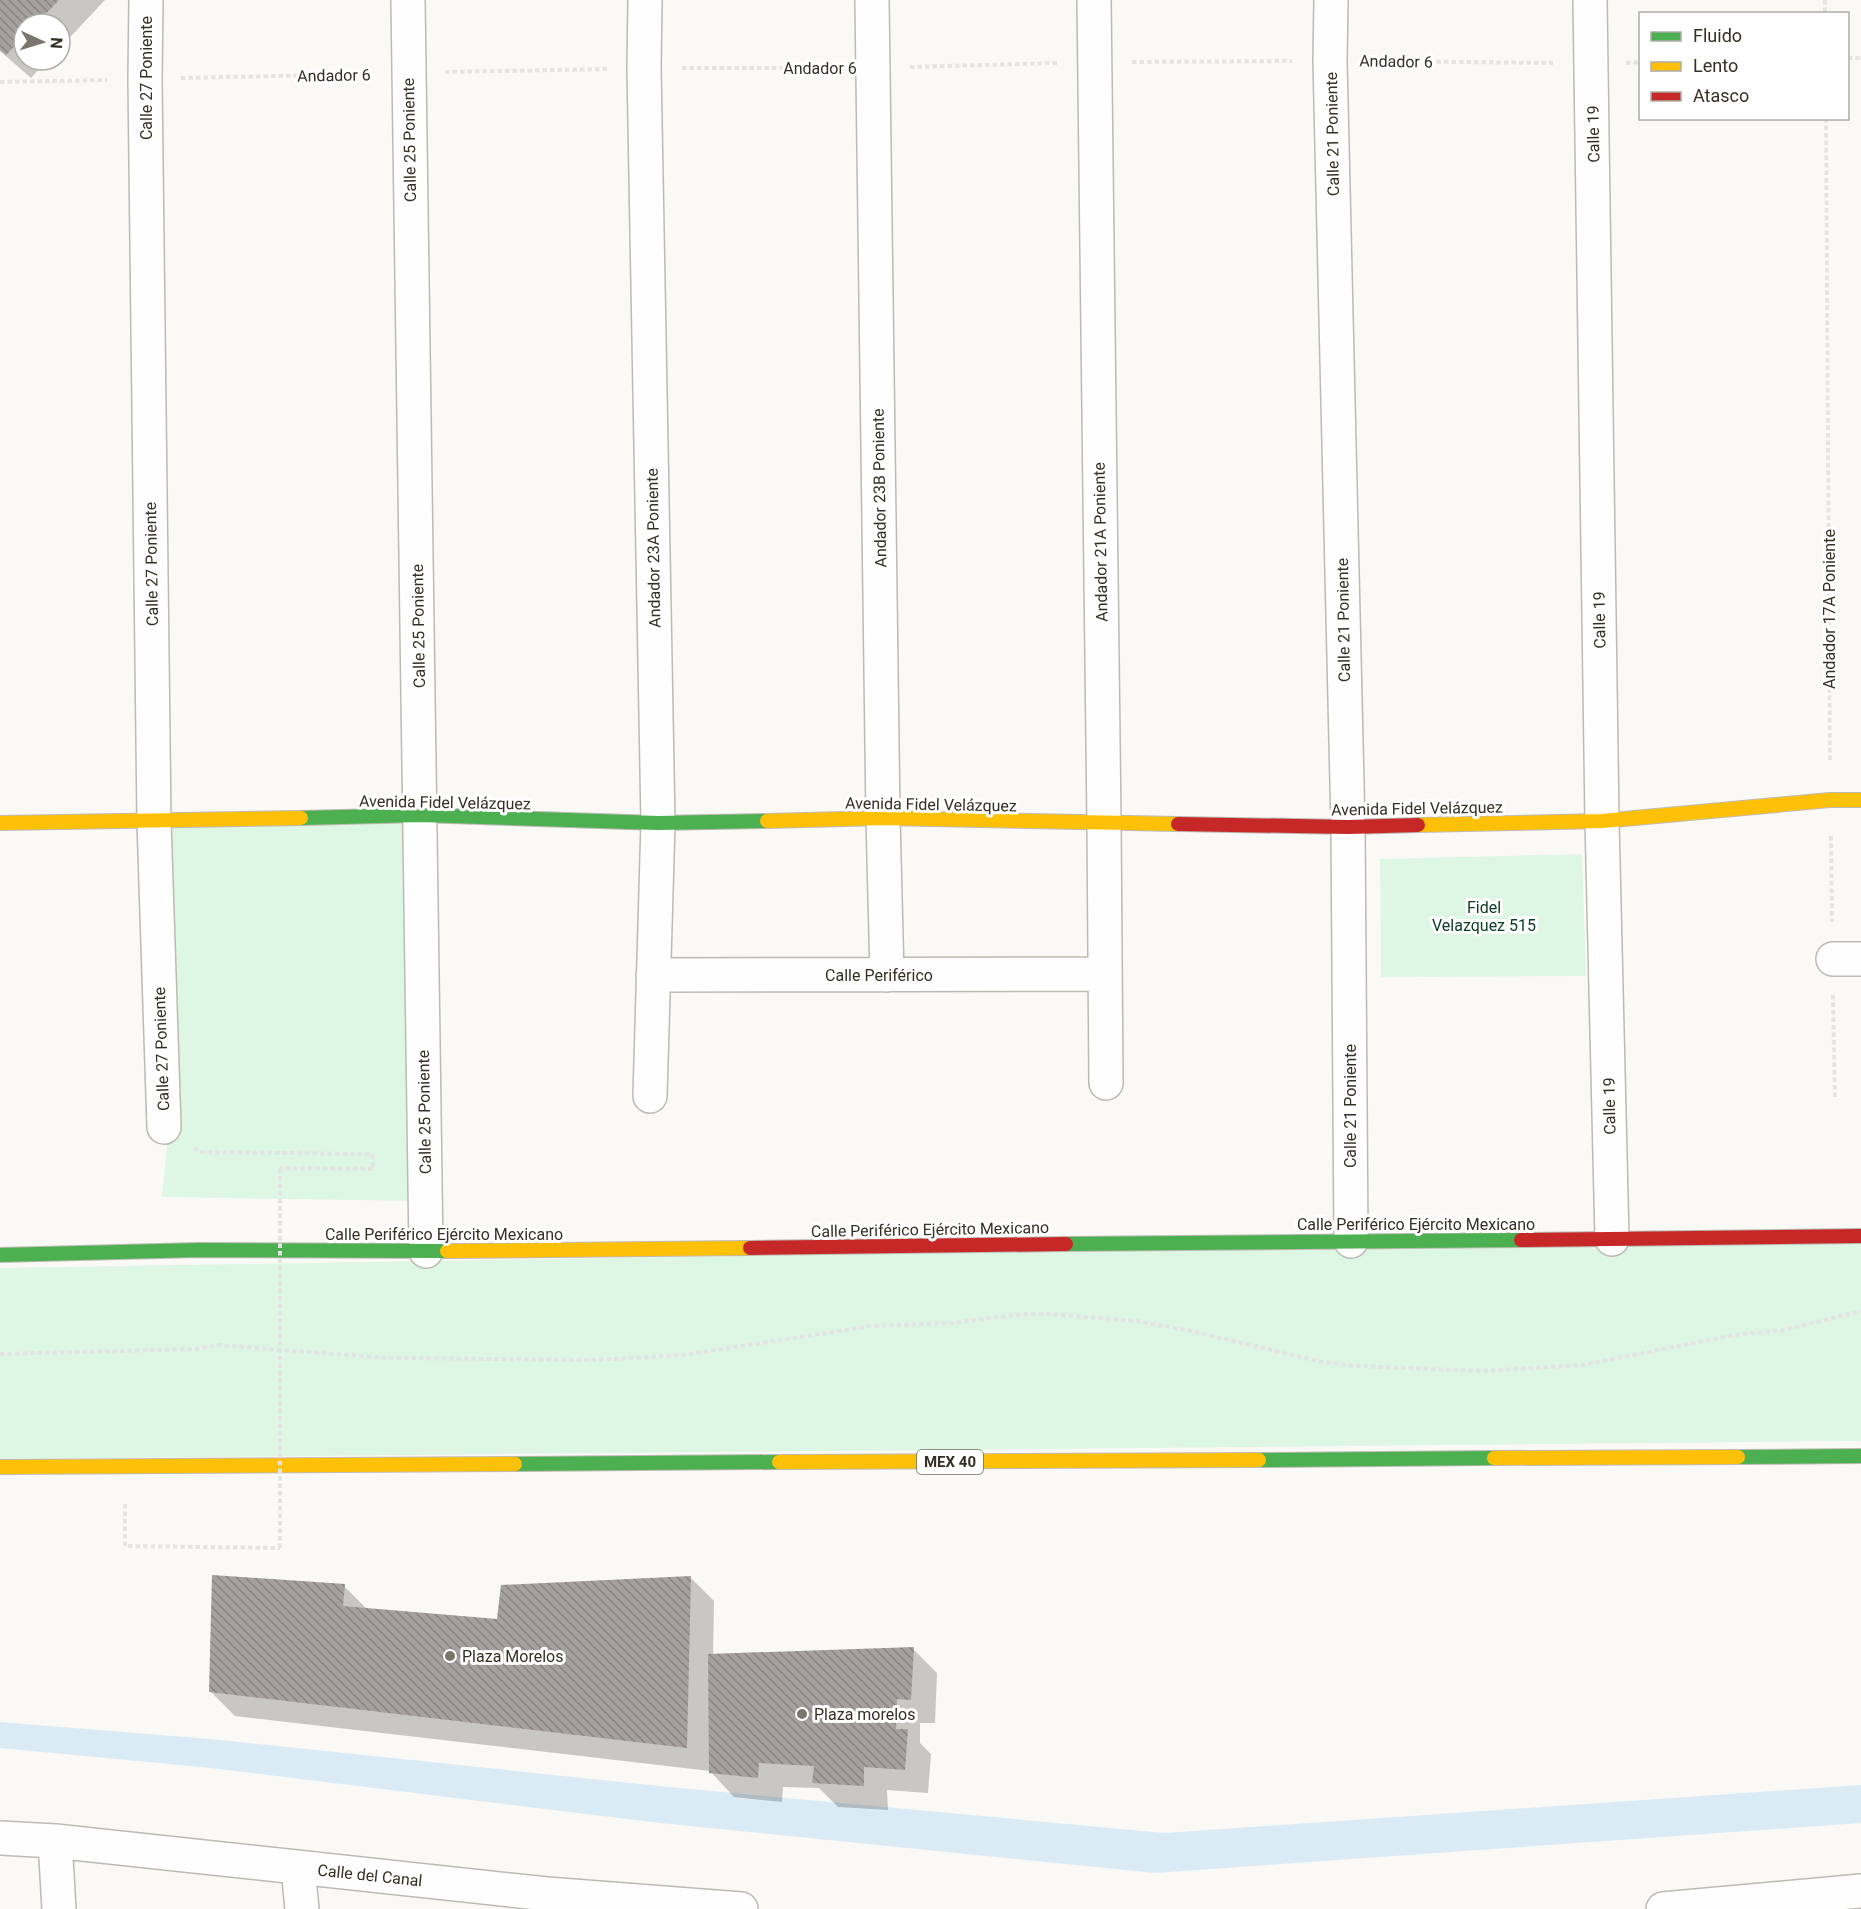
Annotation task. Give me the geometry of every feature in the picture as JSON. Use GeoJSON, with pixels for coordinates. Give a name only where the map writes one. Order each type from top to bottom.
{"type":"FeatureCollection","features":[{"type":"Feature","properties":{"kind":"main road","name":"Avenida Fidel Velázquez"},"geometry":{"type":"LineString","coordinates":[[0,823],[154,822],[421,815],[658,823],[883,818],[1348,827],[1602,821],[1830,800],[1861,800]]}},
{"type":"Feature","properties":{"kind":"main road","name":"Calle Periférico Ejército Mexicano"},"geometry":{"type":"LineString","coordinates":[[0,1255],[199,1250],[426,1251],[1861,1236]]}},
{"type":"Feature","properties":{"kind":"main road","name":"MEX 40"},"geometry":{"type":"LineString","coordinates":[[0,1467],[1861,1456]]}},
{"type":"Feature","properties":{"kind":"street","name":"Calle 27 Poniente"},"geometry":{"type":"LineString","coordinates":[[146,0],[154,822],[164,1127]]}},
{"type":"Feature","properties":{"kind":"street","name":"Calle 25 Poniente"},"geometry":{"type":"LineString","coordinates":[[408,0],[426,1251]]}},
{"type":"Feature","properties":{"kind":"street","name":"Andador 23A Poniente"},"geometry":{"type":"LineString","coordinates":[[645,0],[644,68],[658,823],[650,1096]]}},
{"type":"Feature","properties":{"kind":"street","name":"Andador 23B Poniente"},"geometry":{"type":"LineString","coordinates":[[872,0],[887,975]]}},
{"type":"Feature","properties":{"kind":"street","name":"Andador 21A Poniente"},"geometry":{"type":"LineString","coordinates":[[1094,0],[1106,1083]]}},
{"type":"Feature","properties":{"kind":"street","name":"Calle 21 Poniente"},"geometry":{"type":"LineString","coordinates":[[1331,0],[1330,61],[1348,827],[1351,1241]]}},
{"type":"Feature","properties":{"kind":"street","name":"Calle 19"},"geometry":{"type":"LineString","coordinates":[[1590,0],[1602,821],[1612,1239]]}},
{"type":"Feature","properties":{"kind":"street","name":"Calle Periférico"},"geometry":{"type":"LineString","coordinates":[[653,975],[1104,974]]}},
{"type":"Feature","properties":{"kind":"street","name":"Calle del Canal"},"geometry":{"type":"LineString","coordinates":[[0,1838],[55,1841],[298,1868],[547,1901],[741,1909]]}},
{"type":"Feature","properties":{"kind":"street"},"geometry":{"type":"LineString","coordinates":[[55,1841],[59,1909]]}},
{"type":"Feature","properties":{"kind":"street"},"geometry":{"type":"LineString","coordinates":[[298,1868],[302,1909]]}},
{"type":"Feature","properties":{"kind":"street"},"geometry":{"type":"LineString","coordinates":[[1663,1909],[1855,1897]]}},
{"type":"Feature","properties":{"kind":"path","name":"Andador 6"},"geometry":{"type":"LineString","coordinates":[[0,82],[644,68],[873,68],[1094,62],[1639,62]]}},
{"type":"Feature","properties":{"kind":"path","name":"Andador 17A Poniente"},"geometry":{"type":"LineString","coordinates":[[1826,120],[1830,800],[1847,959],[1835,1100]]}},
{"type":"Feature","properties":{"kind":"path"},"geometry":{"type":"LineString","coordinates":[[125,1467],[125,1546],[280,1548],[280,1168],[373,1169],[372,1154],[199,1152],[164,1127]]}},
{"type":"Feature","properties":{"kind":"path"},"geometry":{"type":"LineString","coordinates":[[0,1354],[185,1349],[219,1345],[387,1358],[595,1360],[683,1355],[872,1326],[952,1323],[1023,1314],[1048,1314],[1136,1321],[1191,1331],[1322,1362],[1356,1366],[1483,1371],[1583,1365],[1734,1335],[1784,1330],[1861,1311]]}},
{"type":"Feature","properties":{"kind":"green space"},"geometry":{"type":"Polygon","coordinates":[[[417,819],[423,1201],[162,1197],[169,1124],[160,826],[417,819]]]}},
{"type":"Feature","properties":{"kind":"green space","name":"Fidel Velazquez 515"},"geometry":{"type":"Polygon","coordinates":[[[1582,854],[1586,976],[1381,977],[1380,859],[1582,854]]]}},
{"type":"Feature","properties":{"kind":"green space"},"geometry":{"type":"Polygon","coordinates":[[[1861,1238],[1861,1441],[0,1459],[0,1268],[1861,1238]]]}},
{"type":"Feature","properties":{"kind":"shaded area"},"geometry":{"type":"Polygon","coordinates":[[[0,1722],[210,1739],[669,1787],[1165,1833],[1861,1785],[1861,1823],[1155,1873],[660,1823],[211,1768],[0,1748],[0,1722]]]}},
{"type":"Feature","properties":{"kind":"building"},"geometry":{"type":"Polygon","coordinates":[[[0,0],[59,0],[48,12],[12,12],[12,49],[6,55],[0,50],[0,0]]]}},
{"type":"Feature","properties":{"kind":"building","name":"Plaza Morelos"},"geometry":{"type":"Polygon","coordinates":[[[212,1575],[345,1584],[343,1606],[497,1619],[501,1585],[691,1576],[687,1748],[209,1692],[212,1575]]]}},
{"type":"Feature","properties":{"kind":"building","name":"Plaza morelos"},"geometry":{"type":"Polygon","coordinates":[[[914,1647],[911,1700],[897,1699],[896,1729],[908,1729],[905,1770],[864,1767],[864,1786],[812,1783],[814,1766],[759,1763],[758,1778],[709,1773],[708,1654],[914,1647]]]}},
{"type":"Feature","properties":{"kind":"traffic: fast"},"geometry":{"type":"LineString","coordinates":[[301,818],[421,815],[658,823],[767,821]]}},
{"type":"Feature","properties":{"kind":"traffic: fast"},"geometry":{"type":"LineString","coordinates":[[1066,1244],[1521,1240]]}},
{"type":"Feature","properties":{"kind":"traffic: fast"},"geometry":{"type":"LineString","coordinates":[[0,1255],[199,1250],[447,1251]]}},
{"type":"Feature","properties":{"kind":"traffic: fast"},"geometry":{"type":"LineString","coordinates":[[1738,1457],[1861,1456]]}},
{"type":"Feature","properties":{"kind":"traffic: fast"},"geometry":{"type":"LineString","coordinates":[[1259,1460],[1494,1458]]}},
{"type":"Feature","properties":{"kind":"traffic: fast"},"geometry":{"type":"LineString","coordinates":[[515,1464],[779,1462]]}},
{"type":"Feature","properties":{"kind":"traffic: slow"},"geometry":{"type":"LineString","coordinates":[[1418,825],[1602,821],[1830,800],[1861,800]]}},
{"type":"Feature","properties":{"kind":"traffic: slow"},"geometry":{"type":"LineString","coordinates":[[0,823],[301,818]]}},
{"type":"Feature","properties":{"kind":"traffic: slow"},"geometry":{"type":"LineString","coordinates":[[767,821],[883,818],[1178,824]]}},
{"type":"Feature","properties":{"kind":"traffic: slow"},"geometry":{"type":"LineString","coordinates":[[447,1251],[750,1248]]}},
{"type":"Feature","properties":{"kind":"traffic: slow"},"geometry":{"type":"LineString","coordinates":[[1494,1458],[1738,1457]]}},
{"type":"Feature","properties":{"kind":"traffic: slow"},"geometry":{"type":"LineString","coordinates":[[779,1462],[1259,1460]]}},
{"type":"Feature","properties":{"kind":"traffic: slow"},"geometry":{"type":"LineString","coordinates":[[0,1467],[515,1464]]}},
{"type":"Feature","properties":{"kind":"traffic: jam"},"geometry":{"type":"LineString","coordinates":[[1178,824],[1348,827],[1418,825]]}},
{"type":"Feature","properties":{"kind":"traffic: jam"},"geometry":{"type":"LineString","coordinates":[[1521,1240],[1861,1236]]}},
{"type":"Feature","properties":{"kind":"traffic: jam"},"geometry":{"type":"LineString","coordinates":[[750,1248],[1066,1244]]}},
{"type":"Feature","properties":{"kind":"place","name":"Plaza Morelos"},"geometry":{"type":"Point","coordinates":[450,1656]}},
{"type":"Feature","properties":{"kind":"place","name":"Plaza morelos"},"geometry":{"type":"Point","coordinates":[802,1714]}}]}
